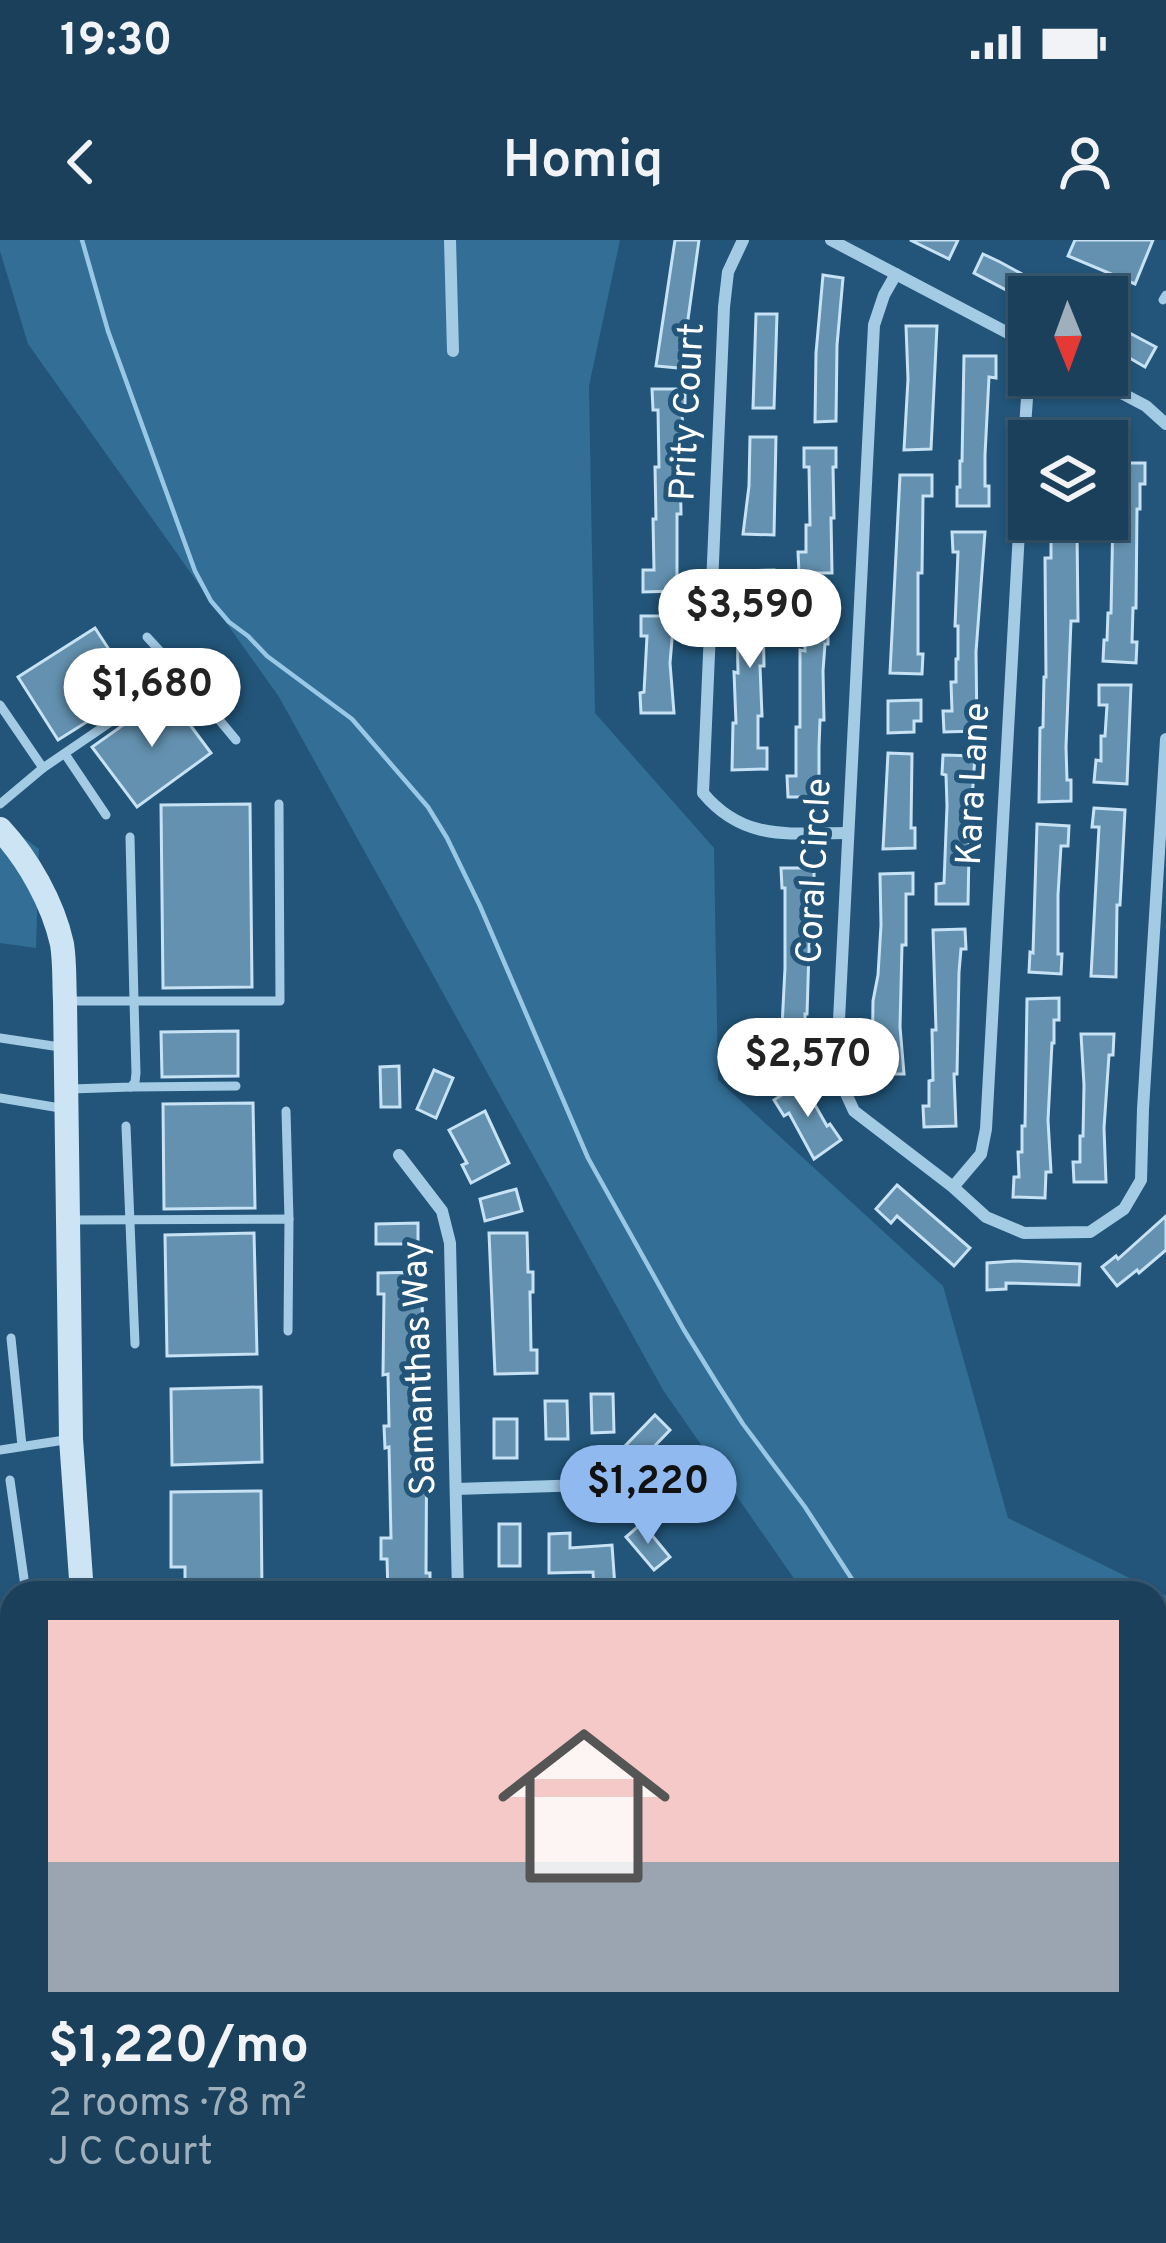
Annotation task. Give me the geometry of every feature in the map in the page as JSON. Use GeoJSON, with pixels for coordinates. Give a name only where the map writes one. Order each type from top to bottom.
{"type":"FeatureCollection","features":[{"type":"Feature","properties":{"kind":"street"},"geometry":{"type":"LineString","coordinates":[[450,240],[453,351]]}},
{"type":"Feature","properties":{"kind":"street","name":"Prity Court"},"geometry":{"type":"LineString","coordinates":[[743,240],[728,272],[724,307],[703,793],[742,826],[786,833],[848,833]]}},
{"type":"Feature","properties":{"kind":"street"},"geometry":{"type":"LineString","coordinates":[[831,240],[1008,333]]}},
{"type":"Feature","properties":{"kind":"street","name":"Coral Circle"},"geometry":{"type":"LineString","coordinates":[[896,274],[874,325],[838,1076],[854,1111],[986,1217],[1024,1233],[1090,1232],[1124,1209],[1141,1180],[1166,739]]}},
{"type":"Feature","properties":{"kind":"street","name":"Kara Lane"},"geometry":{"type":"LineString","coordinates":[[953,1187],[981,1154],[986,1129],[1027,396]]}},
{"type":"Feature","properties":{"kind":"street"},"geometry":{"type":"LineString","coordinates":[[1127,396],[1166,424]]}},
{"type":"Feature","properties":{"kind":"street"},"geometry":{"type":"LineString","coordinates":[[0,829],[44,894],[62,945],[71,1439],[81,1581]]}},
{"type":"Feature","properties":{"kind":"street","name":"Samanthas Way"},"geometry":{"type":"LineString","coordinates":[[399,1156],[442,1211],[450,1243],[458,1581]]}},
{"type":"Feature","properties":{"kind":"street"},"geometry":{"type":"LineString","coordinates":[[456,1489],[586,1485]]}},
{"type":"Feature","properties":{"kind":"lane"},"geometry":{"type":"LineString","coordinates":[[147,637],[236,740]]}},
{"type":"Feature","properties":{"kind":"lane"},"geometry":{"type":"LineString","coordinates":[[0,804],[43,768],[181,674]]}},
{"type":"Feature","properties":{"kind":"lane"},"geometry":{"type":"LineString","coordinates":[[0,705],[43,768]]}},
{"type":"Feature","properties":{"kind":"lane"},"geometry":{"type":"LineString","coordinates":[[65,754],[106,814]]}},
{"type":"Feature","properties":{"kind":"lane"},"geometry":{"type":"LineString","coordinates":[[65,1001],[280,1001],[279,804]]}},
{"type":"Feature","properties":{"kind":"lane"},"geometry":{"type":"LineString","coordinates":[[130,837],[136,1073],[131,1087]]}},
{"type":"Feature","properties":{"kind":"lane"},"geometry":{"type":"LineString","coordinates":[[0,1038],[66,1048]]}},
{"type":"Feature","properties":{"kind":"lane"},"geometry":{"type":"LineString","coordinates":[[0,1097],[66,1099],[131,1087],[236,1086]]}},
{"type":"Feature","properties":{"kind":"lane"},"geometry":{"type":"LineString","coordinates":[[286,1111],[287,1330]]}},
{"type":"Feature","properties":{"kind":"lane"},"geometry":{"type":"LineString","coordinates":[[126,1126],[135,1344]]}},
{"type":"Feature","properties":{"kind":"lane"},"geometry":{"type":"LineString","coordinates":[[67,1220],[289,1220]]}},
{"type":"Feature","properties":{"kind":"lane"},"geometry":{"type":"LineString","coordinates":[[10,1338],[22,1446]]}},
{"type":"Feature","properties":{"kind":"lane"},"geometry":{"type":"LineString","coordinates":[[0,1450],[71,1439]]}},
{"type":"Feature","properties":{"kind":"lane"},"geometry":{"type":"LineString","coordinates":[[10,1480],[24,1581]]}},
{"type":"Feature","properties":{"kind":"shaded area"},"geometry":{"type":"Polygon","coordinates":[[[0,240],[620,240],[589,386],[595,713],[714,848],[718,1080],[943,1286],[1008,1518],[1136,1581],[796,1581],[663,1390],[279,697],[28,344],[0,240]]]}},
{"type":"Feature","properties":{"kind":"shaded area"},"geometry":{"type":"Polygon","coordinates":[[[0,820],[39,849],[36,948],[0,943],[0,820]]]}},
{"type":"Feature","properties":{"kind":"building"},"geometry":{"type":"Polygon","coordinates":[[[675,240],[699,240],[684,348],[692,348],[690,369],[656,366],[675,240]]]}},
{"type":"Feature","properties":{"kind":"building"},"geometry":{"type":"Polygon","coordinates":[[[910,240],[958,240],[949,259],[910,240]]]}},
{"type":"Feature","properties":{"kind":"building"},"geometry":{"type":"Polygon","coordinates":[[[1075,240],[1153,240],[1135,284],[1128,276],[1116,276],[1068,256],[1075,240]]]}},
{"type":"Feature","properties":{"kind":"building"},"geometry":{"type":"Polygon","coordinates":[[[983,254],[1026,276],[1008,276],[1008,291],[974,273],[983,254]]]}},
{"type":"Feature","properties":{"kind":"building"},"geometry":{"type":"Polygon","coordinates":[[[823,275],[843,278],[836,421],[815,422],[816,353],[823,275]]]}},
{"type":"Feature","properties":{"kind":"building"},"geometry":{"type":"Polygon","coordinates":[[[756,314],[777,314],[774,408],[753,408],[756,314]]]}},
{"type":"Feature","properties":{"kind":"building"},"geometry":{"type":"Polygon","coordinates":[[[906,326],[937,326],[931,449],[904,450],[906,326]]]}},
{"type":"Feature","properties":{"kind":"building"},"geometry":{"type":"Polygon","coordinates":[[[1128,332],[1156,347],[1145,367],[1128,357],[1128,332]]]}},
{"type":"Feature","properties":{"kind":"building"},"geometry":{"type":"Polygon","coordinates":[[[964,356],[996,356],[996,378],[989,377],[985,455],[989,506],[957,506],[964,356]]]}},
{"type":"Feature","properties":{"kind":"building"},"geometry":{"type":"Polygon","coordinates":[[[652,389],[685,389],[677,591],[643,592],[643,570],[654,570],[655,467],[659,467],[658,410],[653,410],[652,389]]]}},
{"type":"Feature","properties":{"kind":"building"},"geometry":{"type":"Polygon","coordinates":[[[750,437],[776,437],[774,535],[743,534],[750,437]]]}},
{"type":"Feature","properties":{"kind":"building"},"geometry":{"type":"Polygon","coordinates":[[[804,448],[836,448],[832,573],[799,573],[798,552],[806,552],[806,525],[810,525],[804,448]]]}},
{"type":"Feature","properties":{"kind":"building"},"geometry":{"type":"Polygon","coordinates":[[[1128,463],[1145,463],[1137,509],[1132,642],[1137,642],[1136,663],[1103,661],[1111,613],[1112,540],[1128,540],[1128,463]]]}},
{"type":"Feature","properties":{"kind":"building"},"geometry":{"type":"Polygon","coordinates":[[[900,475],[932,475],[932,496],[923,496],[922,573],[918,573],[922,674],[890,673],[900,475]]]}},
{"type":"Feature","properties":{"kind":"building"},"geometry":{"type":"Polygon","coordinates":[[[952,532],[985,532],[976,652],[977,731],[944,732],[943,711],[952,711],[951,682],[956,682],[958,659],[958,552],[953,552],[952,532]]]}},
{"type":"Feature","properties":{"kind":"building"},"geometry":{"type":"Polygon","coordinates":[[[1051,540],[1077,540],[1078,621],[1071,621],[1066,747],[1071,801],[1039,802],[1046,677],[1045,558],[1051,558],[1051,540]]]}},
{"type":"Feature","properties":{"kind":"building"},"geometry":{"type":"Polygon","coordinates":[[[774,570],[774,590],[766,590],[763,615],[762,716],[758,716],[758,748],[767,748],[767,769],[732,770],[742,571],[774,570]]]}},
{"type":"Feature","properties":{"kind":"building"},"geometry":{"type":"Polygon","coordinates":[[[828,598],[819,797],[788,797],[787,776],[796,776],[800,650],[805,651],[804,619],[797,619],[797,599],[828,598]]]}},
{"type":"Feature","properties":{"kind":"building"},"geometry":{"type":"Polygon","coordinates":[[[641,616],[674,616],[670,663],[674,713],[641,713],[647,636],[641,636],[641,616]]]}},
{"type":"Feature","properties":{"kind":"building"},"geometry":{"type":"Polygon","coordinates":[[[95,628],[136,691],[58,740],[18,677],[95,628]]]}},
{"type":"Feature","properties":{"kind":"building"},"geometry":{"type":"Polygon","coordinates":[[[1099,685],[1131,685],[1127,784],[1094,782],[1107,705],[1099,705],[1099,685]]]}},
{"type":"Feature","properties":{"kind":"building"},"geometry":{"type":"Polygon","coordinates":[[[167,694],[211,753],[137,807],[92,747],[167,694]]]}},
{"type":"Feature","properties":{"kind":"building"},"geometry":{"type":"Polygon","coordinates":[[[921,700],[921,721],[914,721],[914,732],[888,733],[888,701],[921,700]]]}},
{"type":"Feature","properties":{"kind":"building"},"geometry":{"type":"Polygon","coordinates":[[[888,753],[912,754],[915,848],[883,849],[888,753]]]}},
{"type":"Feature","properties":{"kind":"building"},"geometry":{"type":"Polygon","coordinates":[[[943,755],[975,756],[968,904],[936,904],[936,884],[944,883],[947,806],[943,755]]]}},
{"type":"Feature","properties":{"kind":"building"},"geometry":{"type":"Polygon","coordinates":[[[250,804],[252,987],[163,988],[161,805],[250,804]]]}},
{"type":"Feature","properties":{"kind":"building"},"geometry":{"type":"Polygon","coordinates":[[[1094,808],[1125,810],[1116,977],[1091,976],[1099,827],[1092,827],[1094,808]]]}},
{"type":"Feature","properties":{"kind":"building"},"geometry":{"type":"Polygon","coordinates":[[[1037,824],[1069,826],[1068,846],[1061,846],[1058,895],[1061,974],[1029,972],[1037,824]]]}},
{"type":"Feature","properties":{"kind":"building"},"geometry":{"type":"Polygon","coordinates":[[[781,868],[814,868],[806,1066],[774,1067],[774,1047],[781,1046],[785,968],[781,868]]]}},
{"type":"Feature","properties":{"kind":"building"},"geometry":{"type":"Polygon","coordinates":[[[913,873],[913,894],[906,894],[906,945],[902,945],[904,1074],[872,1074],[880,874],[913,873]]]}},
{"type":"Feature","properties":{"kind":"building"},"geometry":{"type":"Polygon","coordinates":[[[965,929],[954,1074],[956,1126],[924,1127],[923,1106],[929,1106],[929,1081],[933,1080],[932,1030],[936,1030],[933,930],[965,929]]]}},
{"type":"Feature","properties":{"kind":"building"},"geometry":{"type":"Polygon","coordinates":[[[1059,998],[1048,1120],[1051,1172],[1046,1172],[1045,1198],[1013,1197],[1025,1126],[1027,999],[1059,998]]]}},
{"type":"Feature","properties":{"kind":"building"},"geometry":{"type":"Polygon","coordinates":[[[238,1031],[238,1076],[162,1077],[161,1032],[238,1031]]]}},
{"type":"Feature","properties":{"kind":"building"},"geometry":{"type":"Polygon","coordinates":[[[1081,1034],[1114,1034],[1104,1128],[1106,1182],[1074,1182],[1073,1162],[1080,1162],[1083,1136],[1081,1034]]]}},
{"type":"Feature","properties":{"kind":"building"},"geometry":{"type":"Polygon","coordinates":[[[399,1066],[400,1107],[381,1107],[380,1067],[399,1066]]]}},
{"type":"Feature","properties":{"kind":"building"},"geometry":{"type":"Polygon","coordinates":[[[434,1070],[453,1078],[436,1118],[417,1109],[434,1070]]]}},
{"type":"Feature","properties":{"kind":"building"},"geometry":{"type":"Polygon","coordinates":[[[802,1082],[827,1126],[841,1140],[814,1159],[789,1113],[784,1116],[774,1100],[802,1082]]]}},
{"type":"Feature","properties":{"kind":"building"},"geometry":{"type":"Polygon","coordinates":[[[253,1103],[255,1208],[164,1209],[163,1104],[253,1103]]]}},
{"type":"Feature","properties":{"kind":"building"},"geometry":{"type":"Polygon","coordinates":[[[485,1111],[509,1163],[471,1183],[462,1165],[467,1163],[449,1130],[485,1111]]]}},
{"type":"Feature","properties":{"kind":"building"},"geometry":{"type":"Polygon","coordinates":[[[897,1185],[970,1248],[954,1266],[897,1216],[891,1223],[876,1209],[897,1185]]]}},
{"type":"Feature","properties":{"kind":"building"},"geometry":{"type":"Polygon","coordinates":[[[516,1189],[522,1211],[485,1221],[480,1199],[516,1189]]]}},
{"type":"Feature","properties":{"kind":"building"},"geometry":{"type":"Polygon","coordinates":[[[1166,1216],[1166,1250],[1117,1286],[1102,1267],[1118,1259],[1166,1216]]]}},
{"type":"Feature","properties":{"kind":"building"},"geometry":{"type":"Polygon","coordinates":[[[418,1223],[418,1244],[376,1244],[376,1224],[418,1223]]]}},
{"type":"Feature","properties":{"kind":"building"},"geometry":{"type":"Polygon","coordinates":[[[254,1233],[257,1354],[167,1356],[165,1235],[254,1233]]]}},
{"type":"Feature","properties":{"kind":"building"},"geometry":{"type":"Polygon","coordinates":[[[489,1233],[527,1233],[528,1272],[533,1272],[531,1350],[537,1350],[537,1373],[495,1374],[489,1233]]]}},
{"type":"Feature","properties":{"kind":"building"},"geometry":{"type":"Polygon","coordinates":[[[987,1263],[1080,1264],[1079,1285],[1006,1283],[1006,1289],[987,1290],[987,1263]]]}},
{"type":"Feature","properties":{"kind":"building"},"geometry":{"type":"Polygon","coordinates":[[[420,1272],[427,1388],[426,1573],[430,1581],[388,1581],[387,1559],[381,1559],[381,1538],[391,1538],[389,1447],[385,1448],[384,1426],[389,1426],[388,1374],[383,1375],[384,1294],[378,1294],[378,1273],[420,1272]]]}},
{"type":"Feature","properties":{"kind":"building"},"geometry":{"type":"Polygon","coordinates":[[[261,1387],[262,1462],[172,1465],[171,1389],[261,1387]]]}},
{"type":"Feature","properties":{"kind":"building"},"geometry":{"type":"Polygon","coordinates":[[[591,1394],[613,1394],[614,1432],[592,1433],[591,1394]]]}},
{"type":"Feature","properties":{"kind":"building"},"geometry":{"type":"Polygon","coordinates":[[[545,1401],[567,1401],[568,1439],[546,1439],[545,1401]]]}},
{"type":"Feature","properties":{"kind":"building"},"geometry":{"type":"Polygon","coordinates":[[[655,1415],[670,1430],[641,1460],[626,1445],[655,1415]]]}},
{"type":"Feature","properties":{"kind":"building"},"geometry":{"type":"Polygon","coordinates":[[[494,1419],[517,1419],[517,1458],[494,1458],[494,1419]]]}},
{"type":"Feature","properties":{"kind":"building"},"geometry":{"type":"Polygon","coordinates":[[[686,1474],[688,1496],[652,1501],[649,1478],[686,1474]]]}},
{"type":"Feature","properties":{"kind":"building"},"geometry":{"type":"Polygon","coordinates":[[[261,1491],[262,1581],[185,1581],[185,1567],[171,1567],[171,1492],[261,1491]]]}},
{"type":"Feature","properties":{"kind":"building"},"geometry":{"type":"Polygon","coordinates":[[[642,1523],[670,1557],[654,1570],[626,1537],[642,1523]]]}},
{"type":"Feature","properties":{"kind":"building"},"geometry":{"type":"Polygon","coordinates":[[[499,1524],[520,1524],[520,1566],[499,1566],[499,1524]]]}},
{"type":"Feature","properties":{"kind":"building"},"geometry":{"type":"Polygon","coordinates":[[[570,1533],[570,1548],[612,1545],[615,1581],[594,1581],[593,1572],[549,1573],[549,1534],[570,1533]]]}},
{"type":"Feature","properties":{"kind":"waterway"},"geometry":{"type":"LineString","coordinates":[[82,240],[108,331],[195,571],[211,601],[267,656],[352,719],[428,807],[480,906],[588,1158],[718,1385],[853,1581]]}}]}
